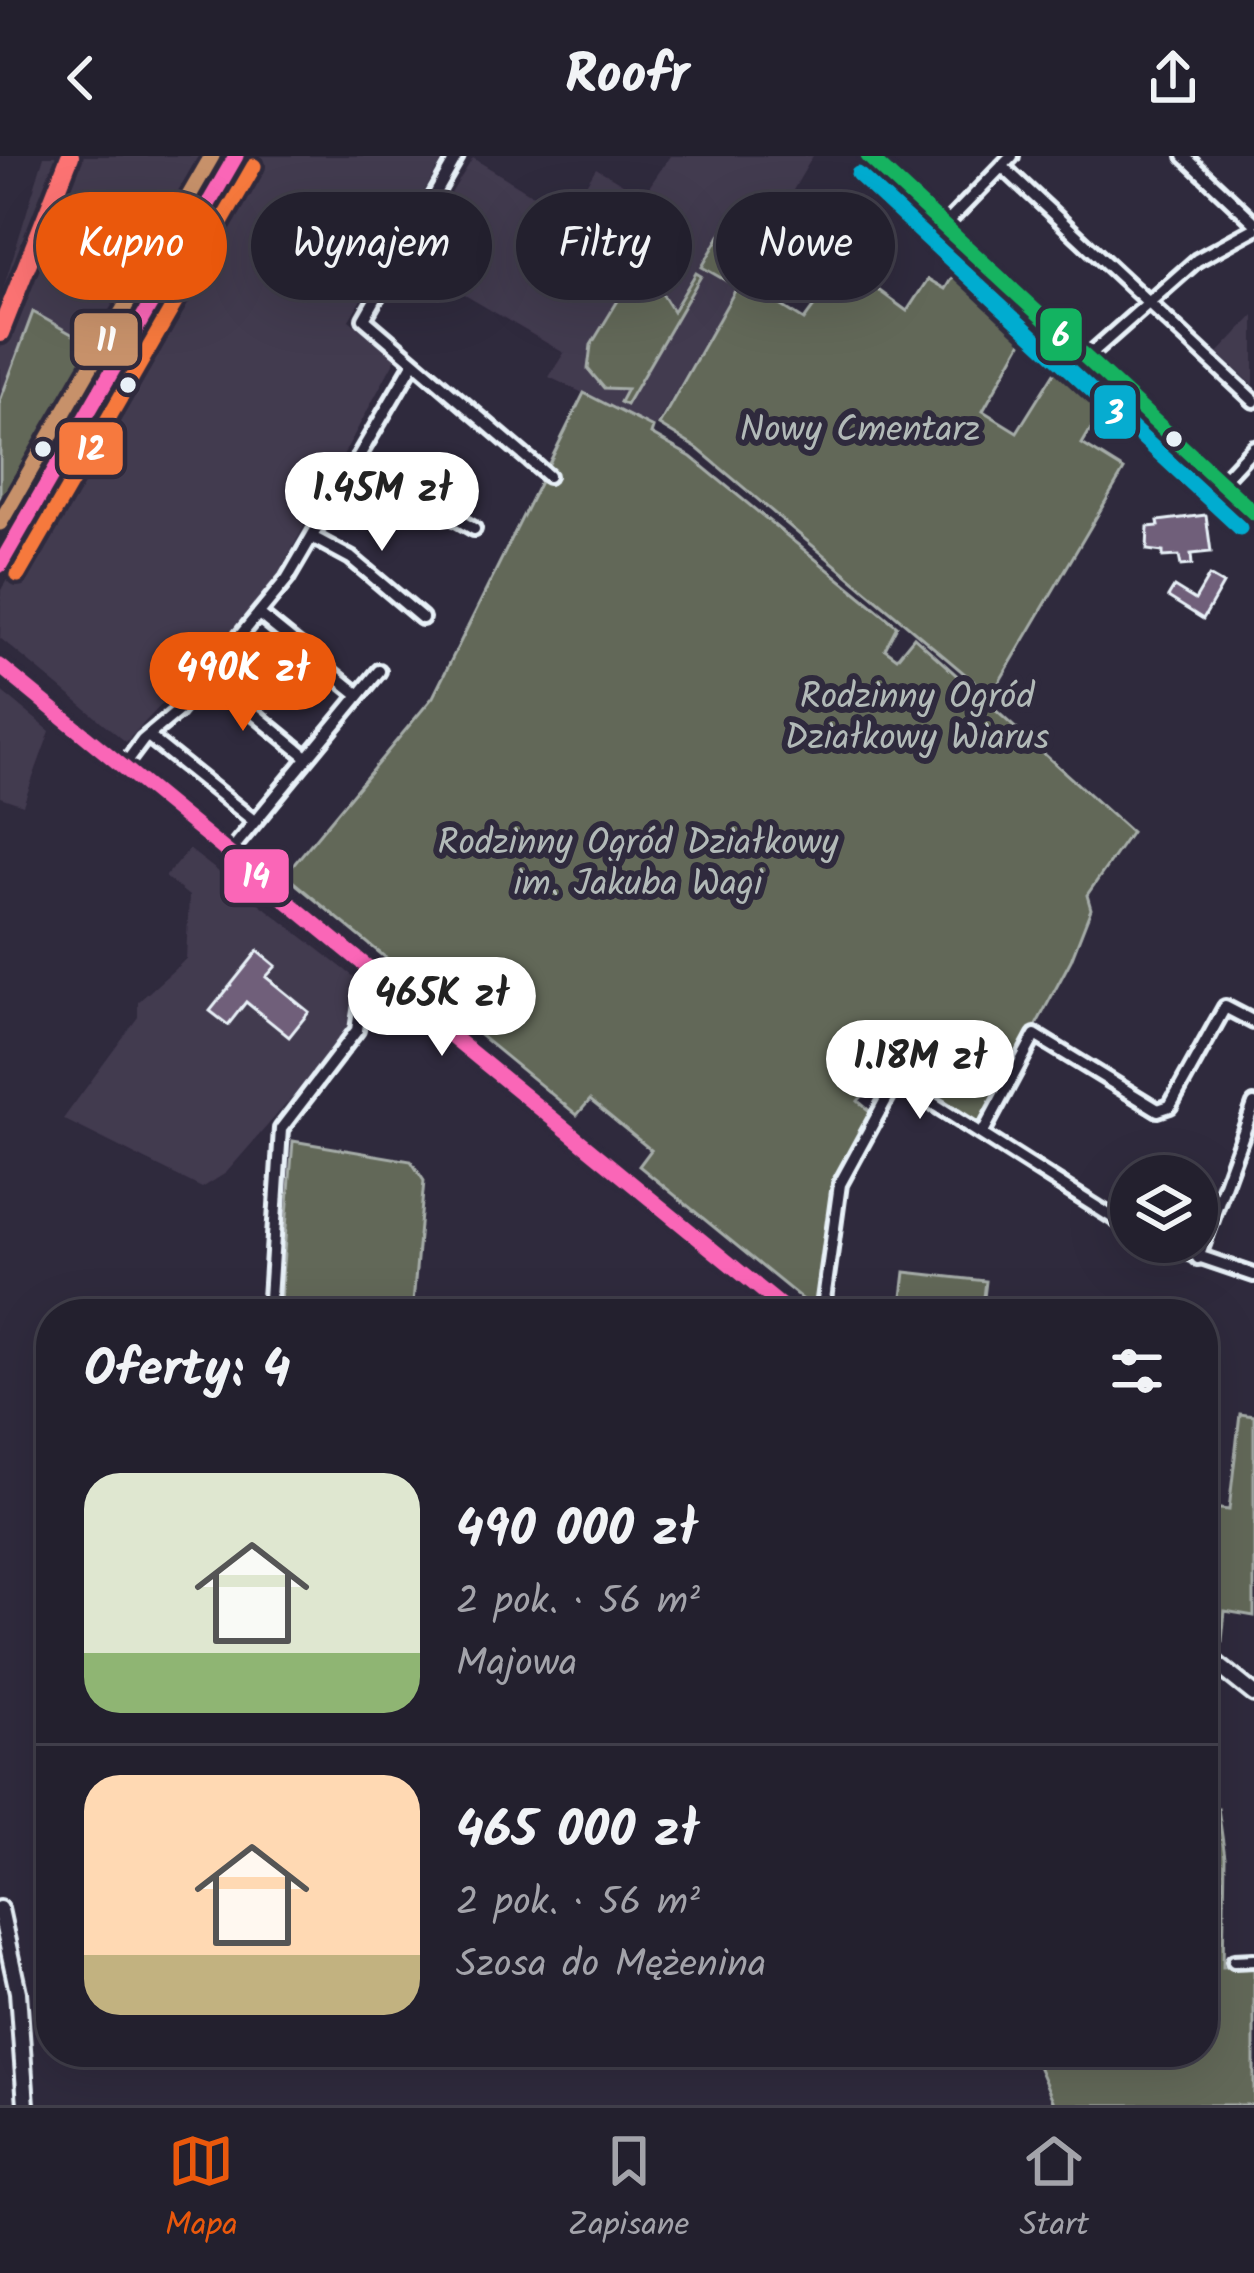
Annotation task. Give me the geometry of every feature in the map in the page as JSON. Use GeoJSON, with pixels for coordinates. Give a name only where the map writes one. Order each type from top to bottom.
{"type":"FeatureCollection","features":[{"type":"Feature","properties":{"kind":"main road"},"geometry":{"type":"LineString","coordinates":[[0,565],[236,156]]}},
{"type":"Feature","properties":{"kind":"main road"},"geometry":{"type":"LineString","coordinates":[[0,666],[773,1299]]}},
{"type":"Feature","properties":{"kind":"main road"},"geometry":{"type":"LineString","coordinates":[[1218,1665],[1254,1694]]}},
{"type":"Feature","properties":{"kind":"main road"},"geometry":{"type":"LineString","coordinates":[[0,1909],[18,1992],[26,2105]]}},
{"type":"Feature","properties":{"kind":"street"},"geometry":{"type":"LineString","coordinates":[[457,156],[364,319],[548,476]]}},
{"type":"Feature","properties":{"kind":"street"},"geometry":{"type":"LineString","coordinates":[[868,156],[1254,513]]}},
{"type":"Feature","properties":{"kind":"street"},"geometry":{"type":"LineString","coordinates":[[1086,358],[1197,260],[1254,225],[1184,156]]}},
{"type":"Feature","properties":{"kind":"street"},"geometry":{"type":"LineString","coordinates":[[944,226],[1007,161],[1254,401]]}},
{"type":"Feature","properties":{"kind":"street"},"geometry":{"type":"LineString","coordinates":[[122,768],[259,614],[312,537],[414,362]]}},
{"type":"Feature","properties":{"kind":"street"},"geometry":{"type":"LineString","coordinates":[[1220,483],[1254,447]]}},
{"type":"Feature","properties":{"kind":"street"},"geometry":{"type":"LineString","coordinates":[[356,461],[474,529]]}},
{"type":"Feature","properties":{"kind":"street"},"geometry":{"type":"LineString","coordinates":[[312,537],[351,558],[422,618]]}},
{"type":"Feature","properties":{"kind":"street"},"geometry":{"type":"LineString","coordinates":[[259,614],[359,695]]}},
{"type":"Feature","properties":{"kind":"street"},"geometry":{"type":"LineString","coordinates":[[229,853],[379,671]]}},
{"type":"Feature","properties":{"kind":"street"},"geometry":{"type":"LineString","coordinates":[[208,676],[308,757]]}},
{"type":"Feature","properties":{"kind":"street"},"geometry":{"type":"LineString","coordinates":[[148,736],[254,821]]}},
{"type":"Feature","properties":{"kind":"street"},"geometry":{"type":"LineString","coordinates":[[270,1299],[281,1129],[357,1030],[363,992],[375,973]]}},
{"type":"Feature","properties":{"kind":"street"},"geometry":{"type":"LineString","coordinates":[[983,1132],[1035,1035],[1150,1108],[1165,1110],[1225,1007],[1254,1022]]}},
{"type":"Feature","properties":{"kind":"street"},"geometry":{"type":"LineString","coordinates":[[824,1299],[840,1184],[890,1088],[907,1087],[1110,1215]]}},
{"type":"Feature","properties":{"kind":"street"},"geometry":{"type":"LineString","coordinates":[[1218,1203],[1254,1105]]}},
{"type":"Feature","properties":{"kind":"street"},"geometry":{"type":"LineString","coordinates":[[1214,1263],[1254,1275]]}},
{"type":"Feature","properties":{"kind":"street"},"geometry":{"type":"LineString","coordinates":[[1234,1961],[1254,1960]]}},
{"type":"Feature","properties":{"kind":"shaded area"},"geometry":{"type":"Polygon","coordinates":[[[44,156],[445,156],[424,192],[251,192],[251,300],[361,300],[349,320],[396,358],[269,591],[126,742],[0,638],[1,590],[159,319],[98,349],[33,313],[0,401],[0,299],[44,156]]]}},
{"type":"Feature","properties":{"kind":"shaded area"},"geometry":{"type":"Polygon","coordinates":[[[670,156],[813,156],[792,192],[716,192],[716,300],[729,300],[655,427],[549,377],[564,353],[473,300],[492,300],[492,192],[452,192],[473,158],[528,192],[516,192],[516,300],[692,300],[692,192],[646,192],[670,156]]]}},
{"type":"Feature","properties":{"kind":"shaded area"},"geometry":{"type":"Polygon","coordinates":[[[596,168],[636,192],[582,192],[596,168]]]}},
{"type":"Feature","properties":{"kind":"shaded area"},"geometry":{"type":"Polygon","coordinates":[[[1254,315],[1254,386],[1218,353],[1254,315]]]}},
{"type":"Feature","properties":{"kind":"shaded area"},"geometry":{"type":"Polygon","coordinates":[[[0,690],[50,731],[23,805],[0,797],[0,690]]]}},
{"type":"Feature","properties":{"kind":"shaded area"},"geometry":{"type":"Polygon","coordinates":[[[189,849],[380,997],[226,1173],[202,1188],[63,1119],[138,1017],[138,1002],[186,959],[189,896],[165,877],[189,849]]]}},
{"type":"Feature","properties":{"kind":"green space"},"geometry":{"type":"Polygon","coordinates":[[[716,243],[716,275],[702,267],[716,243]]]}},
{"type":"Feature","properties":{"kind":"green space","name":"Nowy Cmentarz"},"geometry":{"type":"Polygon","coordinates":[[[959,266],[969,267],[1030,327],[983,411],[1017,432],[1062,360],[1103,398],[1105,405],[1082,444],[1124,470],[991,696],[698,449],[659,425],[730,300],[772,300],[804,320],[819,300],[892,300],[907,311],[928,279],[945,289],[959,266]]]}},
{"type":"Feature","properties":{"kind":"green space"},"geometry":{"type":"Polygon","coordinates":[[[618,300],[666,300],[673,311],[680,300],[687,300],[626,405],[620,402],[627,389],[604,388],[588,369],[591,345],[618,300]]]}},
{"type":"Feature","properties":{"kind":"green space"},"geometry":{"type":"Polygon","coordinates":[[[33,312],[98,349],[0,514],[0,401],[33,312]]]}},
{"type":"Feature","properties":{"kind":"green space","name":"Rodzinny Ogród Działkowy im. Jakuba Wagi"},"geometry":{"type":"Polygon","coordinates":[[[584,393],[653,428],[651,434],[691,457],[897,626],[885,649],[897,658],[914,637],[1131,832],[1087,895],[1091,909],[1071,960],[982,1126],[887,1067],[858,1101],[872,1113],[832,1182],[819,1299],[802,1299],[639,1166],[651,1150],[590,1100],[577,1115],[285,875],[433,697],[584,393]]]}},
{"type":"Feature","properties":{"kind":"green space"},"geometry":{"type":"Polygon","coordinates":[[[293,1141],[411,1161],[424,1181],[413,1299],[280,1299],[293,1141]]]}},
{"type":"Feature","properties":{"kind":"green space"},"geometry":{"type":"Polygon","coordinates":[[[905,1272],[986,1281],[984,1299],[902,1299],[905,1272]]]}},
{"type":"Feature","properties":{"kind":"green space"},"geometry":{"type":"Polygon","coordinates":[[[1240,1414],[1254,1416],[1254,1616],[1225,1611],[1222,1641],[1218,1638],[1218,1509],[1229,1510],[1240,1414]]]}},
{"type":"Feature","properties":{"kind":"green space"},"geometry":{"type":"Polygon","coordinates":[[[1218,1808],[1225,1857],[1223,1967],[1254,1965],[1254,2105],[1055,2105],[1039,2067],[1218,2067],[1218,1808]]]}},
{"type":"Feature","properties":{"kind":"building"},"geometry":{"type":"Polygon","coordinates":[[[1206,515],[1211,552],[1191,554],[1192,565],[1181,566],[1179,556],[1163,557],[1163,552],[1147,550],[1148,527],[1159,526],[1158,521],[1206,515]]]}},
{"type":"Feature","properties":{"kind":"building"},"geometry":{"type":"Polygon","coordinates":[[[1209,576],[1223,584],[1203,619],[1168,597],[1174,587],[1195,600],[1209,576]]]}},
{"type":"Feature","properties":{"kind":"building"},"geometry":{"type":"Polygon","coordinates":[[[258,951],[276,966],[266,977],[309,1012],[289,1037],[246,1002],[228,1025],[210,1011],[258,951]]]}},
{"type":"Feature","properties":{"kind":"transit line"},"geometry":{"type":"LineString","coordinates":[[0,333],[70,156]]}},
{"type":"Feature","properties":{"kind":"transit line","name":"11"},"geometry":{"type":"LineString","coordinates":[[0,523],[212,156]]}},
{"type":"Feature","properties":{"kind":"transit line","name":"14"},"geometry":{"type":"LineString","coordinates":[[0,565],[236,156]]}},
{"type":"Feature","properties":{"kind":"transit line","name":"6"},"geometry":{"type":"LineString","coordinates":[[868,156],[1254,513]]}},
{"type":"Feature","properties":{"kind":"transit line","name":"12"},"geometry":{"type":"LineString","coordinates":[[18,575],[254,166]]}},
{"type":"Feature","properties":{"kind":"transit line","name":"3"},"geometry":{"type":"LineString","coordinates":[[858,174],[1240,528]]}},
{"type":"Feature","properties":{"kind":"transit line","name":"14"},"geometry":{"type":"LineString","coordinates":[[0,666],[773,1299]]}},
{"type":"Feature","properties":{"kind":"park label","name":"Rodzinny Ogród Działkowy Wiarus"},"geometry":{"type":"Point","coordinates":[917,716]}}]}
